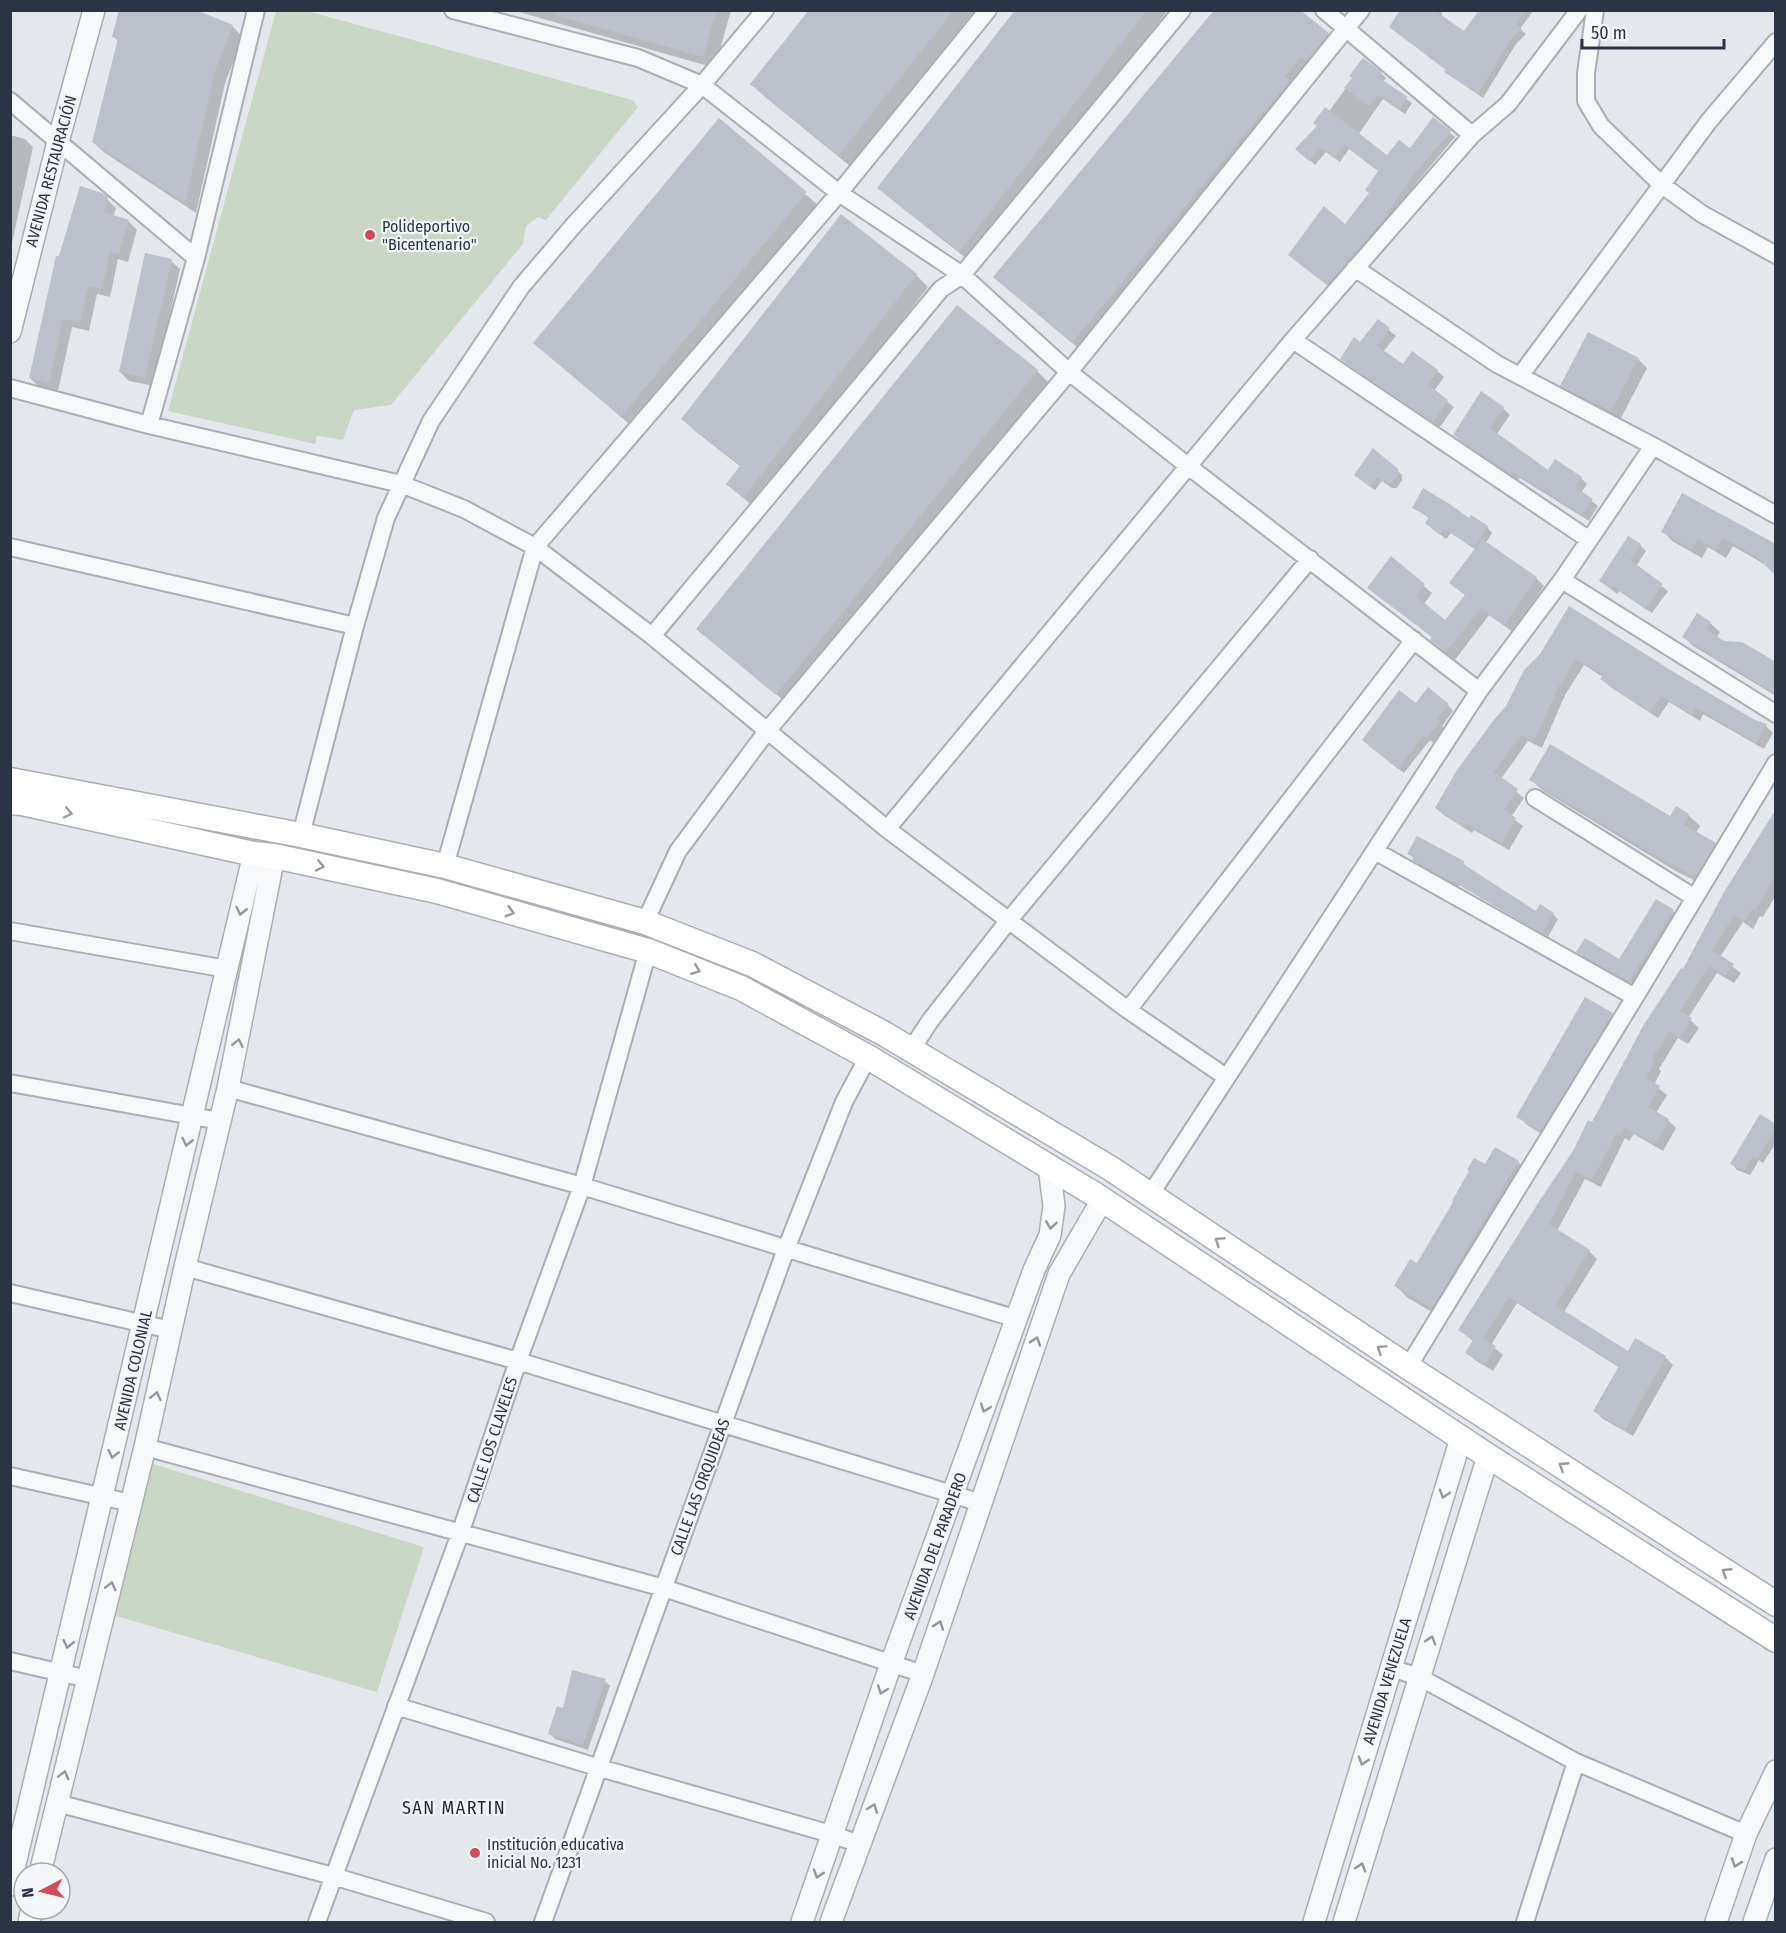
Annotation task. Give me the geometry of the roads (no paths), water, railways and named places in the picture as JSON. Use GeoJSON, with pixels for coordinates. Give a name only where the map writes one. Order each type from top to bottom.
{"type":"FeatureCollection","features":[{"type":"Feature","properties":{"kind":"main road"},"geometry":{"type":"LineString","coordinates":[[10,780],[445,866],[645,922],[752,964],[911,1050],[1110,1168],[1408,1367],[1776,1604]]}},
{"type":"Feature","properties":{"kind":"main road"},"geometry":{"type":"LineString","coordinates":[[10,802],[438,891],[648,951],[741,988],[868,1057],[1098,1197],[1488,1456],[1776,1640]]}},
{"type":"Feature","properties":{"kind":"main road"},"geometry":{"type":"LineString","coordinates":[[1098,1197],[1110,1168]]}},
{"type":"Feature","properties":{"kind":"street","name":"AVENIDA RESTAURACIÓN"},"geometry":{"type":"LineString","coordinates":[[10,332],[94,10]]}},
{"type":"Feature","properties":{"kind":"street"},"geometry":{"type":"LineString","coordinates":[[149,425],[196,258],[256,10]]}},
{"type":"Feature","properties":{"kind":"street"},"geometry":{"type":"LineString","coordinates":[[453,10],[638,58],[702,85],[839,193],[962,274],[1070,372],[1479,691]]}},
{"type":"Feature","properties":{"kind":"street"},"geometry":{"type":"LineString","coordinates":[[301,836],[355,626],[386,518],[431,422],[521,287],[573,226],[702,85],[765,10]]}},
{"type":"Feature","properties":{"kind":"street"},"geometry":{"type":"LineString","coordinates":[[445,866],[535,547],[839,193],[988,10]]}},
{"type":"Feature","properties":{"kind":"street"},"geometry":{"type":"LineString","coordinates":[[652,636],[941,289],[962,274],[1182,10]]}},
{"type":"Feature","properties":{"kind":"street"},"geometry":{"type":"LineString","coordinates":[[1324,10],[1472,135]]}},
{"type":"Feature","properties":{"kind":"street"},"geometry":{"type":"LineString","coordinates":[[645,922],[678,851],[767,731],[1070,372],[1361,10]]}},
{"type":"Feature","properties":{"kind":"street"},"geometry":{"type":"LineString","coordinates":[[887,829],[1293,340],[1472,135],[1508,104],[1579,10]]}},
{"type":"Feature","properties":{"kind":"street"},"geometry":{"type":"LineString","coordinates":[[1595,10],[1586,73],[1586,101],[1601,126],[1662,185],[1702,214],[1776,255]]}},
{"type":"Feature","properties":{"kind":"street"},"geometry":{"type":"LineString","coordinates":[[1520,376],[1709,121],[1776,42]]}},
{"type":"Feature","properties":{"kind":"street"},"geometry":{"type":"LineString","coordinates":[[10,101],[196,258]]}},
{"type":"Feature","properties":{"kind":"street"},"geometry":{"type":"LineString","coordinates":[[1355,268],[1497,364],[1775,512]]}},
{"type":"Feature","properties":{"kind":"street"},"geometry":{"type":"LineString","coordinates":[[1293,340],[1588,539]]}},
{"type":"Feature","properties":{"kind":"street"},"geometry":{"type":"LineString","coordinates":[[10,388],[149,425],[401,484],[464,509],[535,547],[652,636],[887,829],[1128,1010],[1226,1077]]}},
{"type":"Feature","properties":{"kind":"street"},"geometry":{"type":"LineString","coordinates":[[1150,1195],[1479,691],[1562,580],[1653,446]]}},
{"type":"Feature","properties":{"kind":"street"},"geometry":{"type":"LineString","coordinates":[[10,547],[355,626]]}},
{"type":"Feature","properties":{"kind":"street"},"geometry":{"type":"LineString","coordinates":[[911,1050],[930,1021],[1009,920],[1310,560]]}},
{"type":"Feature","properties":{"kind":"street"},"geometry":{"type":"LineString","coordinates":[[1562,580],[1776,714]]}},
{"type":"Feature","properties":{"kind":"street"},"geometry":{"type":"LineString","coordinates":[[1128,1010],[1414,640]]}},
{"type":"Feature","properties":{"kind":"street"},"geometry":{"type":"LineString","coordinates":[[1408,1367],[1776,763]]}},
{"type":"Feature","properties":{"kind":"street"},"geometry":{"type":"LineString","coordinates":[[1535,798],[1695,898]]}},
{"type":"Feature","properties":{"kind":"street"},"geometry":{"type":"LineString","coordinates":[[1375,851],[1635,997]]}},
{"type":"Feature","properties":{"kind":"street"},"geometry":{"type":"LineString","coordinates":[[43,1861],[145,1447],[228,1088],[264,855]]}},
{"type":"Feature","properties":{"kind":"street","name":"AVENIDA COLONIAL"},"geometry":{"type":"LineString","coordinates":[[10,1885],[15,1845],[61,1673],[227,969],[264,855]]}},
{"type":"Feature","properties":{"kind":"street"},"geometry":{"type":"LineString","coordinates":[[10,931],[227,969]]}},
{"type":"Feature","properties":{"kind":"street","name":"CALLE LOS CLAVELES"},"geometry":{"type":"LineString","coordinates":[[317,1923],[460,1534],[518,1361],[582,1186],[648,951]]}},
{"type":"Feature","properties":{"kind":"street","name":"CALLE LAS ORQUIDEAS"},"geometry":{"type":"LineString","coordinates":[[543,1923],[786,1249],[844,1102],[868,1057]]}},
{"type":"Feature","properties":{"kind":"street"},"geometry":{"type":"LineString","coordinates":[[10,1083],[220,1121]]}},
{"type":"Feature","properties":{"kind":"street"},"geometry":{"type":"LineString","coordinates":[[228,1088],[582,1186],[1017,1319]]}},
{"type":"Feature","properties":{"kind":"street","name":"AVENIDA DEL PARADERO"},"geometry":{"type":"LineString","coordinates":[[802,1923],[891,1664],[1034,1270],[1050,1235],[1054,1206],[1049,1167]]}},
{"type":"Feature","properties":{"kind":"street","name":"AVENIDA DEL PARADERO"},"geometry":{"type":"LineString","coordinates":[[831,1923],[923,1674],[1059,1274],[1098,1197]]}},
{"type":"Feature","properties":{"kind":"street"},"geometry":{"type":"LineString","coordinates":[[185,1267],[518,1361],[981,1503]]}},
{"type":"Feature","properties":{"kind":"street"},"geometry":{"type":"LineString","coordinates":[[10,1293],[171,1330]]}},
{"type":"Feature","properties":{"kind":"street","name":"AVENIDA VENEZUELA"},"geometry":{"type":"LineString","coordinates":[[1314,1923],[1461,1438]]}},
{"type":"Feature","properties":{"kind":"street"},"geometry":{"type":"LineString","coordinates":[[145,1447],[664,1588],[923,1674]]}},
{"type":"Feature","properties":{"kind":"street","name":"AVENIDA VENEZUELA"},"geometry":{"type":"LineString","coordinates":[[1344,1923],[1488,1456]]}},
{"type":"Feature","properties":{"kind":"street"},"geometry":{"type":"LineString","coordinates":[[10,1476],[131,1503]]}},
{"type":"Feature","properties":{"kind":"street"},"geometry":{"type":"LineString","coordinates":[[10,1662],[88,1679]]}},
{"type":"Feature","properties":{"kind":"street"},"geometry":{"type":"LineString","coordinates":[[1391,1668],[1419,1677],[1576,1762],[1746,1834]]}},
{"type":"Feature","properties":{"kind":"street"},"geometry":{"type":"LineString","coordinates":[[396,1706],[859,1844]]}},
{"type":"Feature","properties":{"kind":"street"},"geometry":{"type":"LineString","coordinates":[[1526,1923],[1576,1762]]}},
{"type":"Feature","properties":{"kind":"street"},"geometry":{"type":"LineString","coordinates":[[1722,1921],[1746,1834],[1776,1771]]}},
{"type":"Feature","properties":{"kind":"street"},"geometry":{"type":"LineString","coordinates":[[57,1803],[333,1876],[486,1923]]}},
{"type":"Feature","properties":{"kind":"street"},"geometry":{"type":"LineString","coordinates":[[15,1845],[40,1861]]}},
{"type":"Feature","properties":{"kind":"street"},"geometry":{"type":"LineString","coordinates":[[1754,1923],[1776,1859]]}},
{"type":"Feature","properties":{"kind":"place","name":"Polideportivo \"Bicentenario\""},"geometry":{"type":"Point","coordinates":[370,235]}},
{"type":"Feature","properties":{"kind":"place","name":"Institución educativa inicial No. 1231"},"geometry":{"type":"Point","coordinates":[475,1853]}},
{"type":"Feature","properties":{"kind":"district","name":"SAN MARTIN"},"geometry":{"type":"Point","coordinates":[454,1808]}}]}
